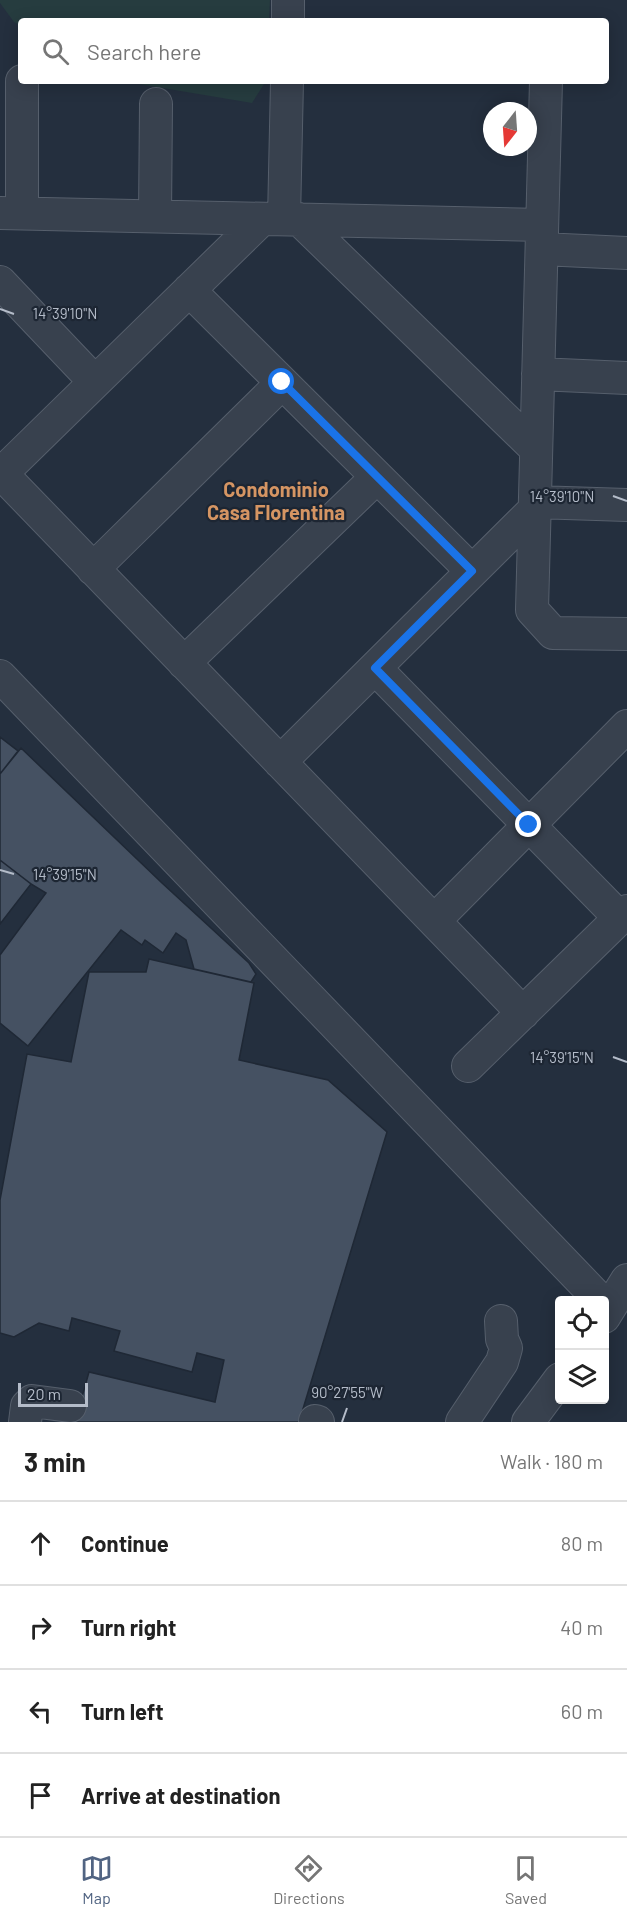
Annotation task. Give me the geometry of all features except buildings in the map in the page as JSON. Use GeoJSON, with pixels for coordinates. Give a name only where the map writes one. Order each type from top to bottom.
{"type":"FeatureCollection","features":[{"type":"Feature","properties":{"kind":"street"},"geometry":{"type":"LineString","coordinates":[[288,0],[288,18]]}},
{"type":"Feature","properties":{"kind":"street"},"geometry":{"type":"LineString","coordinates":[[22,84],[11,213],[282,219],[542,237],[627,253]]}},
{"type":"Feature","properties":{"kind":"street"},"geometry":{"type":"LineString","coordinates":[[287,84],[282,219],[536,449]]}},
{"type":"Feature","properties":{"kind":"street"},"geometry":{"type":"LineString","coordinates":[[546,84],[532,610],[553,633],[627,634]]}},
{"type":"Feature","properties":{"kind":"street"},"geometry":{"type":"LineString","coordinates":[[154,216],[156,105]]}},
{"type":"Feature","properties":{"kind":"street"},"geometry":{"type":"LineString","coordinates":[[282,219],[189,290],[1,473],[523,1013]]}},
{"type":"Feature","properties":{"kind":"street"},"geometry":{"type":"LineString","coordinates":[[0,282],[95,382]]}},
{"type":"Feature","properties":{"kind":"street"},"geometry":{"type":"LineString","coordinates":[[189,290],[472,571]]}},
{"type":"Feature","properties":{"kind":"street"},"geometry":{"type":"LineString","coordinates":[[538,374],[627,378]]}},
{"type":"Feature","properties":{"kind":"street"},"geometry":{"type":"LineString","coordinates":[[93,569],[282,382]]}},
{"type":"Feature","properties":{"kind":"street"},"geometry":{"type":"LineString","coordinates":[[184,663],[377,477]]}},
{"type":"Feature","properties":{"kind":"street"},"geometry":{"type":"LineString","coordinates":[[280,762],[535,506],[627,505]]}},
{"type":"Feature","properties":{"kind":"street"},"geometry":{"type":"LineString","coordinates":[[375,668],[529,825],[624,915],[468,1066]]}},
{"type":"Feature","properties":{"kind":"street"},"geometry":{"type":"LineString","coordinates":[[0,676],[594,1296]]}},
{"type":"Feature","properties":{"kind":"street"},"geometry":{"type":"LineString","coordinates":[[434,921],[627,726]]}},
{"type":"Feature","properties":{"kind":"street"},"geometry":{"type":"LineString","coordinates":[[609,1312],[627,1280]]}},
{"type":"Feature","properties":{"kind":"street"},"geometry":{"type":"LineString","coordinates":[[462,1422],[502,1362],[506,1348],[502,1339],[501,1321]]}},
{"type":"Feature","properties":{"kind":"street"},"geometry":{"type":"LineString","coordinates":[[528,1422],[555,1386]]}},
{"type":"Feature","properties":{"kind":"street"},"geometry":{"type":"LineString","coordinates":[[25,1422],[27,1406],[32,1401],[70,1406]]}},
{"type":"Feature","properties":{"kind":"green space"},"geometry":{"type":"Polygon","coordinates":[[[0,0],[270,0],[269,18],[18,18],[18,24],[0,0]]]}},
{"type":"Feature","properties":{"kind":"green space"},"geometry":{"type":"Polygon","coordinates":[[[139,84],[264,84],[252,103],[139,84]]]}},
{"type":"Feature","properties":{"kind":"district","name":"Condominio Casa Florentina"},"geometry":{"type":"Point","coordinates":[276,502]}},
{"type":"Feature","properties":{"kind":"route"},"geometry":{"type":"LineString","coordinates":[[282,382],[472,571],[375,668],[529,825]]}}]}
